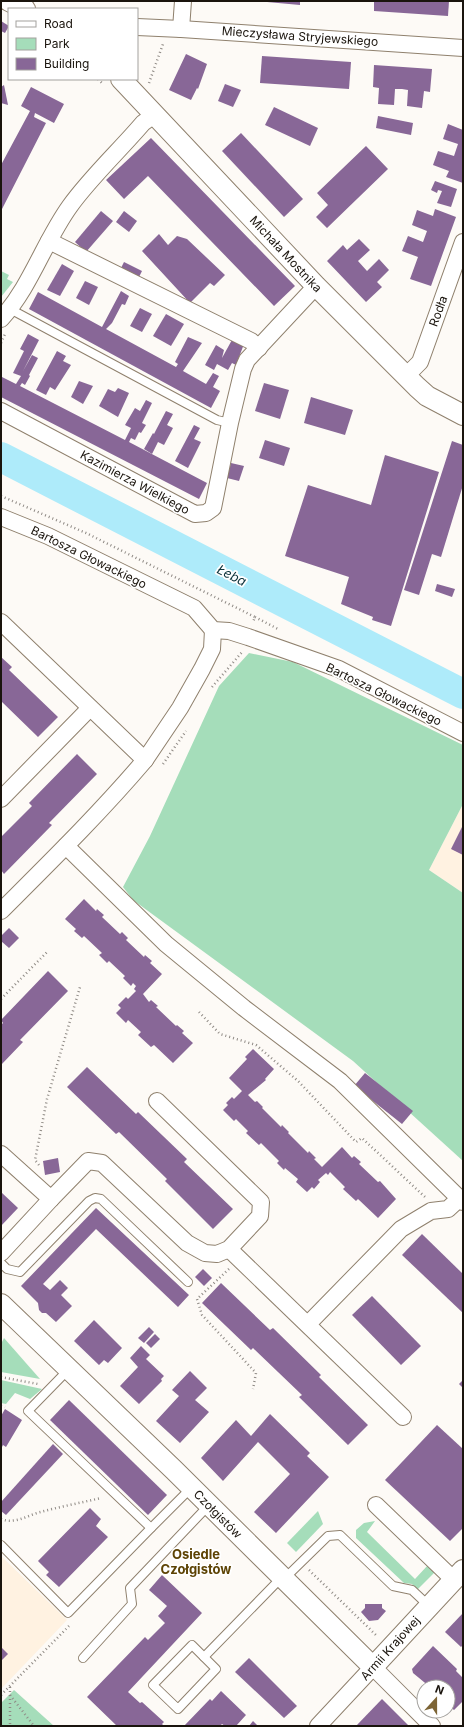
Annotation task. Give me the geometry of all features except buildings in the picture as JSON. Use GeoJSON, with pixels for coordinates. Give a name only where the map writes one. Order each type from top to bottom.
{"type":"FeatureCollection","features":[{"type":"Feature","properties":{"kind":"street"},"geometry":{"type":"LineString","coordinates":[[9,1],[23,8]]}},
{"type":"Feature","properties":{"kind":"street"},"geometry":{"type":"LineString","coordinates":[[181,29],[183,1]]}},
{"type":"Feature","properties":{"kind":"street","name":"Mieczysława Stryjewskiego"},"geometry":{"type":"LineString","coordinates":[[138,27],[463,48]]}},
{"type":"Feature","properties":{"kind":"street","name":"Michała Mostnika"},"geometry":{"type":"LineString","coordinates":[[122,80],[316,286],[406,376],[428,396],[463,415]]}},
{"type":"Feature","properties":{"kind":"street"},"geometry":{"type":"LineString","coordinates":[[5,314],[70,206],[143,123],[154,115]]}},
{"type":"Feature","properties":{"kind":"street"},"geometry":{"type":"LineString","coordinates":[[49,240],[251,341],[259,348]]}},
{"type":"Feature","properties":{"kind":"street","name":"Rodła"},"geometry":{"type":"LineString","coordinates":[[406,376],[420,362],[463,242]]}},
{"type":"Feature","properties":{"kind":"street","name":"Kazimierza Wielkiego"},"geometry":{"type":"LineString","coordinates":[[1,411],[195,514],[206,513],[213,508],[242,369],[247,360],[316,286]]}},
{"type":"Feature","properties":{"kind":"street","name":"Bartosza Głowackiego"},"geometry":{"type":"LineString","coordinates":[[1,517],[48,536],[194,608],[213,630],[229,631],[248,636],[339,669],[463,733]]}},
{"type":"Feature","properties":{"kind":"street"},"geometry":{"type":"LineString","coordinates":[[1,622],[145,760]]}},
{"type":"Feature","properties":{"kind":"street"},"geometry":{"type":"LineString","coordinates":[[1,911],[118,792],[145,760],[180,708],[202,669],[212,649],[213,630]]}},
{"type":"Feature","properties":{"kind":"street"},"geometry":{"type":"LineString","coordinates":[[1,799],[90,708]]}},
{"type":"Feature","properties":{"kind":"street"},"geometry":{"type":"LineString","coordinates":[[66,846],[166,944],[244,1008],[340,1081],[461,1200],[448,1209],[431,1211],[401,1230],[308,1324]]}},
{"type":"Feature","properties":{"kind":"street"},"geometry":{"type":"LineString","coordinates":[[157,1100],[261,1202],[260,1216],[234,1254]]}},
{"type":"Feature","properties":{"kind":"street"},"geometry":{"type":"LineString","coordinates":[[1,1154],[51,1200]]}},
{"type":"Feature","properties":{"kind":"street"},"geometry":{"type":"LineString","coordinates":[[1,1253],[88,1161],[102,1163],[187,1243],[205,1253],[234,1254],[403,1417]]}},
{"type":"Feature","properties":{"kind":"street","name":"Czołgistów"},"geometry":{"type":"LineString","coordinates":[[1,1304],[191,1487],[432,1726]]}},
{"type":"Feature","properties":{"kind":"street"},"geometry":{"type":"LineString","coordinates":[[376,1505],[458,1575]]}},
{"type":"Feature","properties":{"kind":"street","name":"Armii Krajowej"},"geometry":{"type":"LineString","coordinates":[[318,1726],[458,1575]]}},
{"type":"Feature","properties":{"kind":"lane"},"geometry":{"type":"LineString","coordinates":[[5,314],[217,420],[230,423]]}},
{"type":"Feature","properties":{"kind":"lane"},"geometry":{"type":"LineString","coordinates":[[1,1263],[7,1269],[20,1272],[89,1201],[95,1198],[101,1199],[188,1282]]}},
{"type":"Feature","properties":{"kind":"lane"},"geometry":{"type":"LineString","coordinates":[[69,1369],[28,1411],[151,1528]]}},
{"type":"Feature","properties":{"kind":"lane"},"geometry":{"type":"LineString","coordinates":[[1,1545],[68,1613],[191,1487]]}},
{"type":"Feature","properties":{"kind":"lane"},"geometry":{"type":"LineString","coordinates":[[83,1658],[132,1604],[130,1588],[209,1505]]}},
{"type":"Feature","properties":{"kind":"lane"},"geometry":{"type":"LineString","coordinates":[[204,1657],[283,1578],[328,1536],[340,1535],[393,1586],[412,1590],[429,1606]]}},
{"type":"Feature","properties":{"kind":"lane"},"geometry":{"type":"LineString","coordinates":[[192,1645],[204,1657],[216,1669],[178,1709],[153,1685],[192,1645]]}},
{"type":"Feature","properties":{"kind":"path"},"geometry":{"type":"LineString","coordinates":[[146,88],[164,42]]}},
{"type":"Feature","properties":{"kind":"path"},"geometry":{"type":"LineString","coordinates":[[1,496],[86,533],[255,617],[242,653],[218,678],[209,691]]}},
{"type":"Feature","properties":{"kind":"path"},"geometry":{"type":"LineString","coordinates":[[161,768],[188,728]]}},
{"type":"Feature","properties":{"kind":"path"},"geometry":{"type":"LineString","coordinates":[[1,999],[48,951]]}},
{"type":"Feature","properties":{"kind":"path"},"geometry":{"type":"LineString","coordinates":[[34,1184],[44,1174],[42,1168],[35,1160],[45,1106],[80,987]]}},
{"type":"Feature","properties":{"kind":"path"},"geometry":{"type":"LineString","coordinates":[[199,1012],[220,1034],[256,1045],[298,1081],[356,1142],[362,1138],[439,1209]]}},
{"type":"Feature","properties":{"kind":"path"},"geometry":{"type":"LineString","coordinates":[[234,1254],[197,1299],[202,1315],[256,1373],[253,1389]]}},
{"type":"Feature","properties":{"kind":"path"},"geometry":{"type":"LineString","coordinates":[[1,1377],[43,1386]]}},
{"type":"Feature","properties":{"kind":"path"},"geometry":{"type":"LineString","coordinates":[[1,1406],[5,1407]]}},
{"type":"Feature","properties":{"kind":"path"},"geometry":{"type":"LineString","coordinates":[[1,1519],[7,1521],[23,1519],[37,1513],[104,1497]]}},
{"type":"Feature","properties":{"kind":"path"},"geometry":{"type":"LineString","coordinates":[[301,1562],[378,1637],[383,1632]]}},
{"type":"Feature","properties":{"kind":"path"},"geometry":{"type":"LineString","coordinates":[[10,1686],[10,1726]]}},
{"type":"Feature","properties":{"kind":"path"},"geometry":{"type":"LineString","coordinates":[[10,1694],[34,1726]]}},
{"type":"Feature","properties":{"kind":"shaded area"},"geometry":{"type":"Polygon","coordinates":[[[463,804],[463,893],[429,870],[463,804]]]}},
{"type":"Feature","properties":{"kind":"shaded area"},"geometry":{"type":"Polygon","coordinates":[[[1,1556],[67,1620],[1,1689],[1,1556]]]}},
{"type":"Feature","properties":{"kind":"green space"},"geometry":{"type":"Polygon","coordinates":[[[1,271],[9,275],[7,279],[13,282],[1,297],[1,271]]]}},
{"type":"Feature","properties":{"kind":"green space"},"geometry":{"type":"Polygon","coordinates":[[[249,653],[293,662],[463,745],[463,804],[429,870],[463,893],[463,1161],[353,1061],[133,900],[123,887],[150,836],[219,686],[249,653]]]}},
{"type":"Feature","properties":{"kind":"green space"},"geometry":{"type":"Polygon","coordinates":[[[4,1338],[40,1379],[1,1372],[1,1344],[4,1338]]]}},
{"type":"Feature","properties":{"kind":"green space"},"geometry":{"type":"Polygon","coordinates":[[[1,1380],[42,1389],[30,1399],[15,1393],[6,1404],[1,1403],[1,1380]]]}},
{"type":"Feature","properties":{"kind":"green space"},"geometry":{"type":"Polygon","coordinates":[[[318,1511],[323,1524],[296,1552],[287,1543],[318,1511]]]}},
{"type":"Feature","properties":{"kind":"green space"},"geometry":{"type":"Polygon","coordinates":[[[375,1521],[367,1532],[415,1579],[428,1565],[435,1572],[417,1590],[412,1584],[404,1583],[356,1538],[356,1530],[364,1523],[375,1521]]]}},
{"type":"Feature","properties":{"kind":"green space"},"geometry":{"type":"Polygon","coordinates":[[[14,1690],[54,1726],[1,1726],[1,1703],[14,1690]]]}},
{"type":"Feature","properties":{"kind":"waterway","name":"Łeba"},"geometry":{"type":"LineString","coordinates":[[1,457],[463,694]]}},
{"type":"Feature","properties":{"kind":"district","name":"Osiedle Czołgistów"},"geometry":{"type":"Point","coordinates":[196,1562]}}]}
